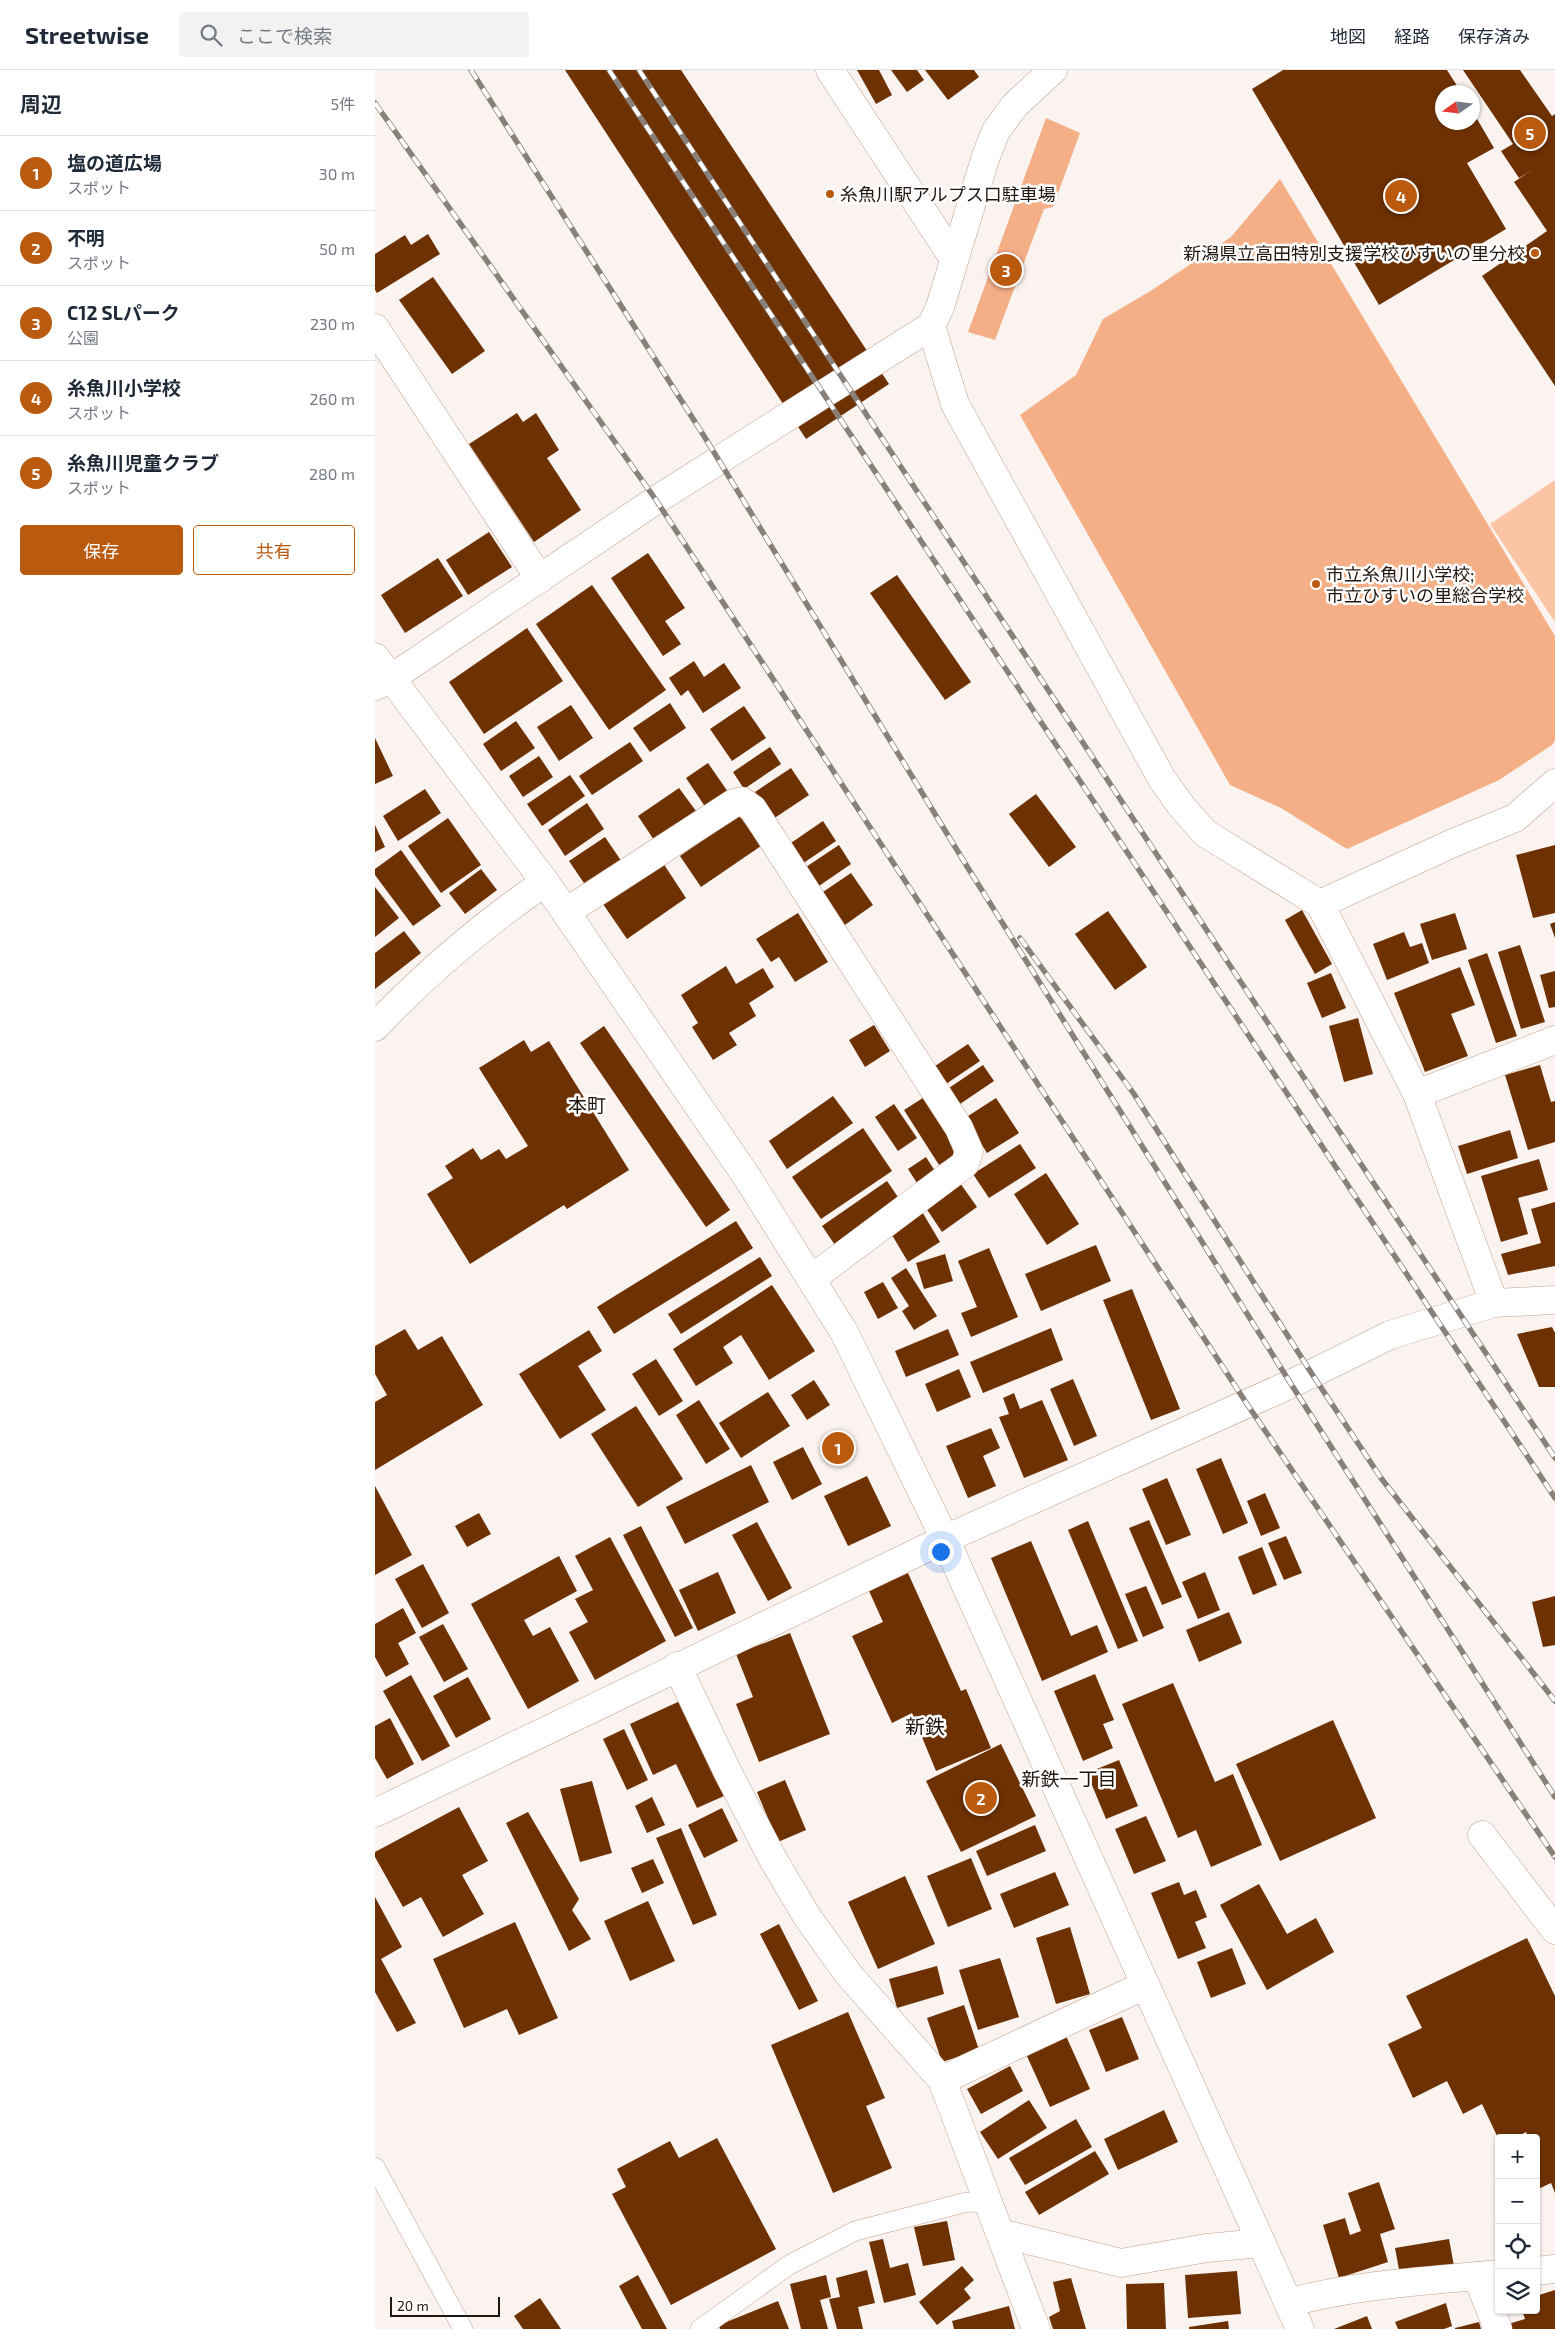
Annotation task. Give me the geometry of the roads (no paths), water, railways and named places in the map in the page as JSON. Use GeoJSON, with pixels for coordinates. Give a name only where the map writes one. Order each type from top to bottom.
{"type":"FeatureCollection","features":[{"type":"Feature","properties":{"kind":"street"},"geometry":{"type":"LineString","coordinates":[[830,70],[955,259]]}},
{"type":"Feature","properties":{"kind":"street"},"geometry":{"type":"LineString","coordinates":[[1053,70],[1015,105],[996,130],[986,156],[940,307],[931,326],[656,500],[540,579],[380,674],[545,882],[747,1177],[844,1332],[945,1539],[1299,2329]]}},
{"type":"Feature","properties":{"kind":"street"},"geometry":{"type":"LineString","coordinates":[[931,326],[955,404],[1162,779],[1182,807],[1205,833],[1320,904],[1417,1094],[1494,1303]]}},
{"type":"Feature","properties":{"kind":"street"},"geometry":{"type":"LineString","coordinates":[[375,328],[540,579]]}},
{"type":"Feature","properties":{"kind":"street"},"geometry":{"type":"LineString","coordinates":[[1320,904],[1453,843],[1515,818],[1555,783]]}},
{"type":"Feature","properties":{"kind":"street"},"geometry":{"type":"LineString","coordinates":[[566,912],[734,803],[742,802],[753,809],[959,1128],[969,1151],[965,1164],[811,1279]]}},
{"type":"Feature","properties":{"kind":"street"},"geometry":{"type":"LineString","coordinates":[[375,1027],[409,991],[505,909],[545,882]]}},
{"type":"Feature","properties":{"kind":"street"},"geometry":{"type":"LineString","coordinates":[[1417,1094],[1555,1040]]}},
{"type":"Feature","properties":{"kind":"street"},"geometry":{"type":"LineString","coordinates":[[375,1813],[677,1666],[945,1539],[1291,1384],[1390,1335],[1494,1303],[1555,1300]]}},
{"type":"Feature","properties":{"kind":"street"},"geometry":{"type":"LineString","coordinates":[[677,1666],[746,1808],[774,1861],[808,1918],[849,1975],[942,2080],[1036,2329]]}},
{"type":"Feature","properties":{"kind":"street"},"geometry":{"type":"LineString","coordinates":[[1482,1835],[1555,1930]]}},
{"type":"Feature","properties":{"kind":"street"},"geometry":{"type":"LineString","coordinates":[[942,2080],[1145,1985]]}},
{"type":"Feature","properties":{"kind":"street"},"geometry":{"type":"LineString","coordinates":[[1000,2234],[1121,2263],[1207,2248],[1261,2243]]}},
{"type":"Feature","properties":{"kind":"street"},"geometry":{"type":"LineString","coordinates":[[1540,2271],[1555,2269]]}},
{"type":"Feature","properties":{"kind":"street"},"geometry":{"type":"LineString","coordinates":[[1288,2303],[1321,2294],[1363,2288],[1488,2275],[1497,2329]]}},
{"type":"Feature","properties":{"kind":"lane"},"geometry":{"type":"LineString","coordinates":[[375,2167],[463,2329]]}},
{"type":"Feature","properties":{"kind":"lane"},"geometry":{"type":"LineString","coordinates":[[701,2329],[789,2265],[855,2231],[967,2202],[989,2203]]}},
{"type":"Feature","properties":{"kind":"railway"},"geometry":{"type":"LineString","coordinates":[[471,70],[704,436],[968,868],[1291,1384],[1555,1797]]}},
{"type":"Feature","properties":{"kind":"railway"},"geometry":{"type":"LineString","coordinates":[[609,70],[1555,1498]]}},
{"type":"Feature","properties":{"kind":"railway"},"geometry":{"type":"LineString","coordinates":[[639,70],[1555,1458]]}},
{"type":"Feature","properties":{"kind":"railway"},"geometry":{"type":"LineString","coordinates":[[375,103],[656,500],[1247,1404],[1555,1857]]}},
{"type":"Feature","properties":{"kind":"railway"},"geometry":{"type":"LineString","coordinates":[[1020,938],[1134,1094],[1312,1374],[1381,1478],[1555,1701]]}},
{"type":"Feature","properties":{"kind":"place","name":"糸魚川児童クラブ"},"geometry":{"type":"Point","coordinates":[1530,133]}},
{"type":"Feature","properties":{"kind":"place","name":"糸魚川駅アルプス口駐車場"},"geometry":{"type":"Point","coordinates":[830,194]}},
{"type":"Feature","properties":{"kind":"place","name":"糸魚川小学校"},"geometry":{"type":"Point","coordinates":[1401,196]}},
{"type":"Feature","properties":{"kind":"place","name":"新潟県立高田特別支援学校ひすいの里分校"},"geometry":{"type":"Point","coordinates":[1535,253]}},
{"type":"Feature","properties":{"kind":"place","name":"C12 SLパーク"},"geometry":{"type":"Point","coordinates":[1006,270]}},
{"type":"Feature","properties":{"kind":"place","name":"市立糸魚川小学校; 市立ひすいの里総合学校"},"geometry":{"type":"Point","coordinates":[1316,584]}},
{"type":"Feature","properties":{"kind":"place","name":"塩の道広場"},"geometry":{"type":"Point","coordinates":[838,1448]}},
{"type":"Feature","properties":{"kind":"place","name":"不明"},"geometry":{"type":"Point","coordinates":[981,1798]}},
{"type":"Feature","properties":{"kind":"district","name":"本町"},"geometry":{"type":"Point","coordinates":[587,1104]}},
{"type":"Feature","properties":{"kind":"district","name":"新鉄"},"geometry":{"type":"Point","coordinates":[925,1726]}},
{"type":"Feature","properties":{"kind":"district","name":"新鉄一丁目"},"geometry":{"type":"Point","coordinates":[1069,1778]}}]}
